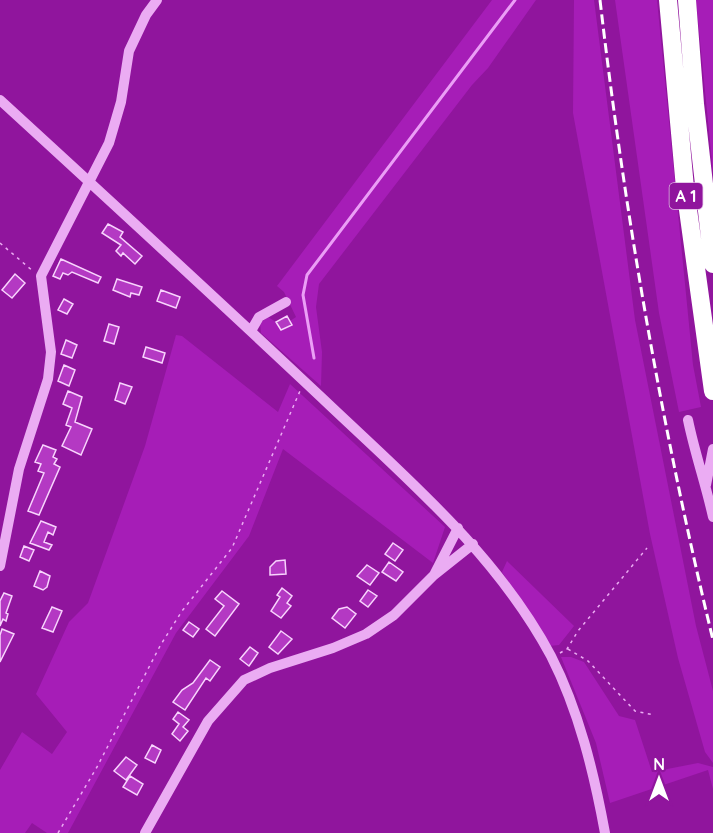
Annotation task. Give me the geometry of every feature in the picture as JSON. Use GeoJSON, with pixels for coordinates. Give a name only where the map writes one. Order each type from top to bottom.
{"type":"FeatureCollection","features":[{"type":"Feature","properties":{"kind":"highway","name":"A 1"},"geometry":{"type":"LineString","coordinates":[[668,0],[685,188],[713,391]]}},
{"type":"Feature","properties":{"kind":"highway","name":"A 1"},"geometry":{"type":"LineString","coordinates":[[687,0],[695,104],[713,264]]}},
{"type":"Feature","properties":{"kind":"street"},"geometry":{"type":"LineString","coordinates":[[0,566],[19,469],[48,379],[51,352],[41,276],[90,182],[116,124],[129,51],[146,15],[157,0]]}},
{"type":"Feature","properties":{"kind":"street"},"geometry":{"type":"LineString","coordinates":[[0,100],[207,289],[473,544],[516,601],[551,658],[585,744],[605,833]]}},
{"type":"Feature","properties":{"kind":"street"},"geometry":{"type":"LineString","coordinates":[[251,331],[265,312],[286,302]]}},
{"type":"Feature","properties":{"kind":"street"},"geometry":{"type":"LineString","coordinates":[[688,420],[696,461],[706,486],[713,518]]}},
{"type":"Feature","properties":{"kind":"street"},"geometry":{"type":"LineString","coordinates":[[706,486],[713,449]]}},
{"type":"Feature","properties":{"kind":"street"},"geometry":{"type":"LineString","coordinates":[[434,575],[458,528]]}},
{"type":"Feature","properties":{"kind":"street"},"geometry":{"type":"LineString","coordinates":[[145,833],[208,721],[244,680],[270,668],[333,648],[366,634],[394,615],[434,575],[473,544]]}},
{"type":"Feature","properties":{"kind":"path"},"geometry":{"type":"LineString","coordinates":[[0,243],[24,266],[41,276]]}},
{"type":"Feature","properties":{"kind":"path"},"geometry":{"type":"LineString","coordinates":[[58,833],[97,767],[160,646],[182,611],[232,548],[304,381]]}},
{"type":"Feature","properties":{"kind":"path"},"geometry":{"type":"LineString","coordinates":[[551,658],[567,649],[578,630],[647,548]]}},
{"type":"Feature","properties":{"kind":"path"},"geometry":{"type":"LineString","coordinates":[[567,649],[588,661],[635,711],[654,715]]}},
{"type":"Feature","properties":{"kind":"shaded area"},"geometry":{"type":"Polygon","coordinates":[[[492,0],[536,0],[488,68],[472,85],[319,284],[316,307],[322,352],[321,386],[261,333],[260,323],[268,317],[276,322],[281,330],[292,325],[290,321],[296,317],[284,292],[277,286],[492,0]]]}},
{"type":"Feature","properties":{"kind":"shaded area"},"geometry":{"type":"Polygon","coordinates":[[[574,0],[594,0],[635,320],[696,626],[713,691],[713,763],[705,752],[678,658],[650,534],[573,113],[574,0]]]}},
{"type":"Feature","properties":{"kind":"shaded area"},"geometry":{"type":"Polygon","coordinates":[[[615,0],[657,0],[693,365],[701,407],[679,412],[659,313],[615,0]]]}},
{"type":"Feature","properties":{"kind":"shaded area"},"geometry":{"type":"Polygon","coordinates":[[[696,0],[713,0],[713,172],[696,0]]]}},
{"type":"Feature","properties":{"kind":"shaded area"},"geometry":{"type":"Polygon","coordinates":[[[176,335],[182,336],[278,412],[290,384],[445,527],[433,563],[283,449],[249,536],[176,633],[68,833],[47,833],[32,823],[25,833],[0,833],[0,770],[22,732],[52,754],[67,732],[36,694],[69,622],[88,603],[145,446],[176,335]]]}},
{"type":"Feature","properties":{"kind":"shaded area"},"geometry":{"type":"Polygon","coordinates":[[[507,561],[574,626],[559,645],[549,646],[502,572],[507,561]]]}},
{"type":"Feature","properties":{"kind":"shaded area"},"geometry":{"type":"Polygon","coordinates":[[[561,657],[571,657],[584,662],[619,716],[635,720],[652,772],[698,763],[713,767],[713,789],[708,770],[610,803],[596,743],[561,657]]]}},
{"type":"Feature","properties":{"kind":"building"},"geometry":{"type":"Polygon","coordinates":[[[108,224],[123,232],[120,237],[142,256],[135,264],[123,253],[121,256],[116,251],[121,245],[102,233],[108,224]]]}},
{"type":"Feature","properties":{"kind":"building"},"geometry":{"type":"Polygon","coordinates":[[[61,259],[101,277],[98,283],[72,272],[68,275],[63,273],[60,279],[53,276],[61,259]]]}},
{"type":"Feature","properties":{"kind":"building"},"geometry":{"type":"Polygon","coordinates":[[[15,274],[25,283],[12,298],[2,290],[15,274]]]}},
{"type":"Feature","properties":{"kind":"building"},"geometry":{"type":"Polygon","coordinates":[[[117,279],[142,287],[139,295],[131,293],[130,297],[113,290],[117,279]]]}},
{"type":"Feature","properties":{"kind":"building"},"geometry":{"type":"Polygon","coordinates":[[[161,290],[180,297],[176,308],[157,301],[161,290]]]}},
{"type":"Feature","properties":{"kind":"building"},"geometry":{"type":"Polygon","coordinates":[[[64,299],[73,304],[67,314],[58,310],[64,299]]]}},
{"type":"Feature","properties":{"kind":"building"},"geometry":{"type":"Polygon","coordinates":[[[287,316],[292,325],[281,330],[276,322],[287,316]]]}},
{"type":"Feature","properties":{"kind":"building"},"geometry":{"type":"Polygon","coordinates":[[[109,324],[119,327],[114,344],[104,341],[109,324]]]}},
{"type":"Feature","properties":{"kind":"building"},"geometry":{"type":"Polygon","coordinates":[[[66,340],[77,345],[72,358],[61,354],[66,340]]]}},
{"type":"Feature","properties":{"kind":"building"},"geometry":{"type":"Polygon","coordinates":[[[146,347],[165,353],[162,363],[143,357],[146,347]]]}},
{"type":"Feature","properties":{"kind":"building"},"geometry":{"type":"Polygon","coordinates":[[[64,365],[75,370],[69,386],[58,381],[64,365]]]}},
{"type":"Feature","properties":{"kind":"building"},"geometry":{"type":"Polygon","coordinates":[[[120,383],[132,387],[125,404],[115,400],[120,383]]]}},
{"type":"Feature","properties":{"kind":"building"},"geometry":{"type":"Polygon","coordinates":[[[68,391],[82,397],[75,422],[92,429],[81,455],[62,446],[71,427],[66,425],[72,408],[63,404],[68,391]]]}},
{"type":"Feature","properties":{"kind":"building"},"geometry":{"type":"Polygon","coordinates":[[[43,445],[56,450],[53,457],[57,459],[54,464],[60,467],[39,515],[28,511],[44,473],[38,471],[41,464],[35,462],[43,445]]]}},
{"type":"Feature","properties":{"kind":"building"},"geometry":{"type":"Polygon","coordinates":[[[41,521],[56,527],[53,535],[48,532],[44,542],[52,545],[49,550],[30,543],[41,521]]]}},
{"type":"Feature","properties":{"kind":"building"},"geometry":{"type":"Polygon","coordinates":[[[393,543],[403,550],[395,561],[385,554],[393,543]]]}},
{"type":"Feature","properties":{"kind":"building"},"geometry":{"type":"Polygon","coordinates":[[[24,546],[34,550],[29,561],[20,557],[24,546]]]}},
{"type":"Feature","properties":{"kind":"building"},"geometry":{"type":"Polygon","coordinates":[[[285,560],[286,574],[270,575],[270,567],[276,561],[285,560]]]}},
{"type":"Feature","properties":{"kind":"building"},"geometry":{"type":"Polygon","coordinates":[[[389,562],[403,572],[396,581],[382,572],[389,562]]]}},
{"type":"Feature","properties":{"kind":"building"},"geometry":{"type":"Polygon","coordinates":[[[367,565],[379,573],[370,585],[357,576],[367,565]]]}},
{"type":"Feature","properties":{"kind":"building"},"geometry":{"type":"Polygon","coordinates":[[[40,571],[50,576],[47,587],[43,590],[34,586],[40,571]]]}},
{"type":"Feature","properties":{"kind":"building"},"geometry":{"type":"Polygon","coordinates":[[[282,588],[292,596],[287,603],[291,606],[281,618],[271,611],[280,597],[277,595],[282,588]]]}},
{"type":"Feature","properties":{"kind":"building"},"geometry":{"type":"Polygon","coordinates":[[[368,590],[377,596],[368,607],[360,601],[368,590]]]}},
{"type":"Feature","properties":{"kind":"building"},"geometry":{"type":"Polygon","coordinates":[[[222,591],[239,604],[215,636],[206,629],[224,606],[215,599],[222,591]]]}},
{"type":"Feature","properties":{"kind":"building"},"geometry":{"type":"Polygon","coordinates":[[[4,593],[12,596],[6,613],[8,614],[6,621],[3,619],[0,626],[0,601],[4,593]]]}},
{"type":"Feature","properties":{"kind":"building"},"geometry":{"type":"Polygon","coordinates":[[[52,607],[62,611],[53,632],[42,628],[52,607]]]}},
{"type":"Feature","properties":{"kind":"building"},"geometry":{"type":"Polygon","coordinates":[[[347,607],[356,614],[345,628],[332,618],[339,609],[347,607]]]}},
{"type":"Feature","properties":{"kind":"building"},"geometry":{"type":"Polygon","coordinates":[[[189,622],[199,629],[193,637],[183,630],[189,622]]]}},
{"type":"Feature","properties":{"kind":"building"},"geometry":{"type":"Polygon","coordinates":[[[2,629],[14,634],[0,662],[0,635],[2,629]]]}},
{"type":"Feature","properties":{"kind":"building"},"geometry":{"type":"Polygon","coordinates":[[[281,631],[292,639],[278,654],[269,647],[281,631]]]}},
{"type":"Feature","properties":{"kind":"building"},"geometry":{"type":"Polygon","coordinates":[[[250,647],[258,653],[249,666],[240,659],[250,647]]]}},
{"type":"Feature","properties":{"kind":"building"},"geometry":{"type":"Polygon","coordinates":[[[210,660],[220,667],[210,681],[206,678],[185,710],[173,702],[182,690],[193,683],[210,660]]]}},
{"type":"Feature","properties":{"kind":"building"},"geometry":{"type":"Polygon","coordinates":[[[178,712],[189,720],[183,727],[188,731],[180,741],[172,734],[179,724],[173,719],[178,712]]]}},
{"type":"Feature","properties":{"kind":"building"},"geometry":{"type":"Polygon","coordinates":[[[152,745],[161,750],[155,763],[145,758],[152,745]]]}},
{"type":"Feature","properties":{"kind":"building"},"geometry":{"type":"Polygon","coordinates":[[[126,757],[137,765],[126,780],[114,771],[126,757]]]}},
{"type":"Feature","properties":{"kind":"building"},"geometry":{"type":"Polygon","coordinates":[[[130,776],[143,784],[137,795],[123,787],[130,776]]]}},
{"type":"Feature","properties":{"kind":"waterway"},"geometry":{"type":"LineString","coordinates":[[314,358],[303,295],[307,275],[515,0]]}},
{"type":"Feature","properties":{"kind":"railway"},"geometry":{"type":"LineString","coordinates":[[600,0],[621,161],[647,322],[677,481],[713,640]]}}]}
